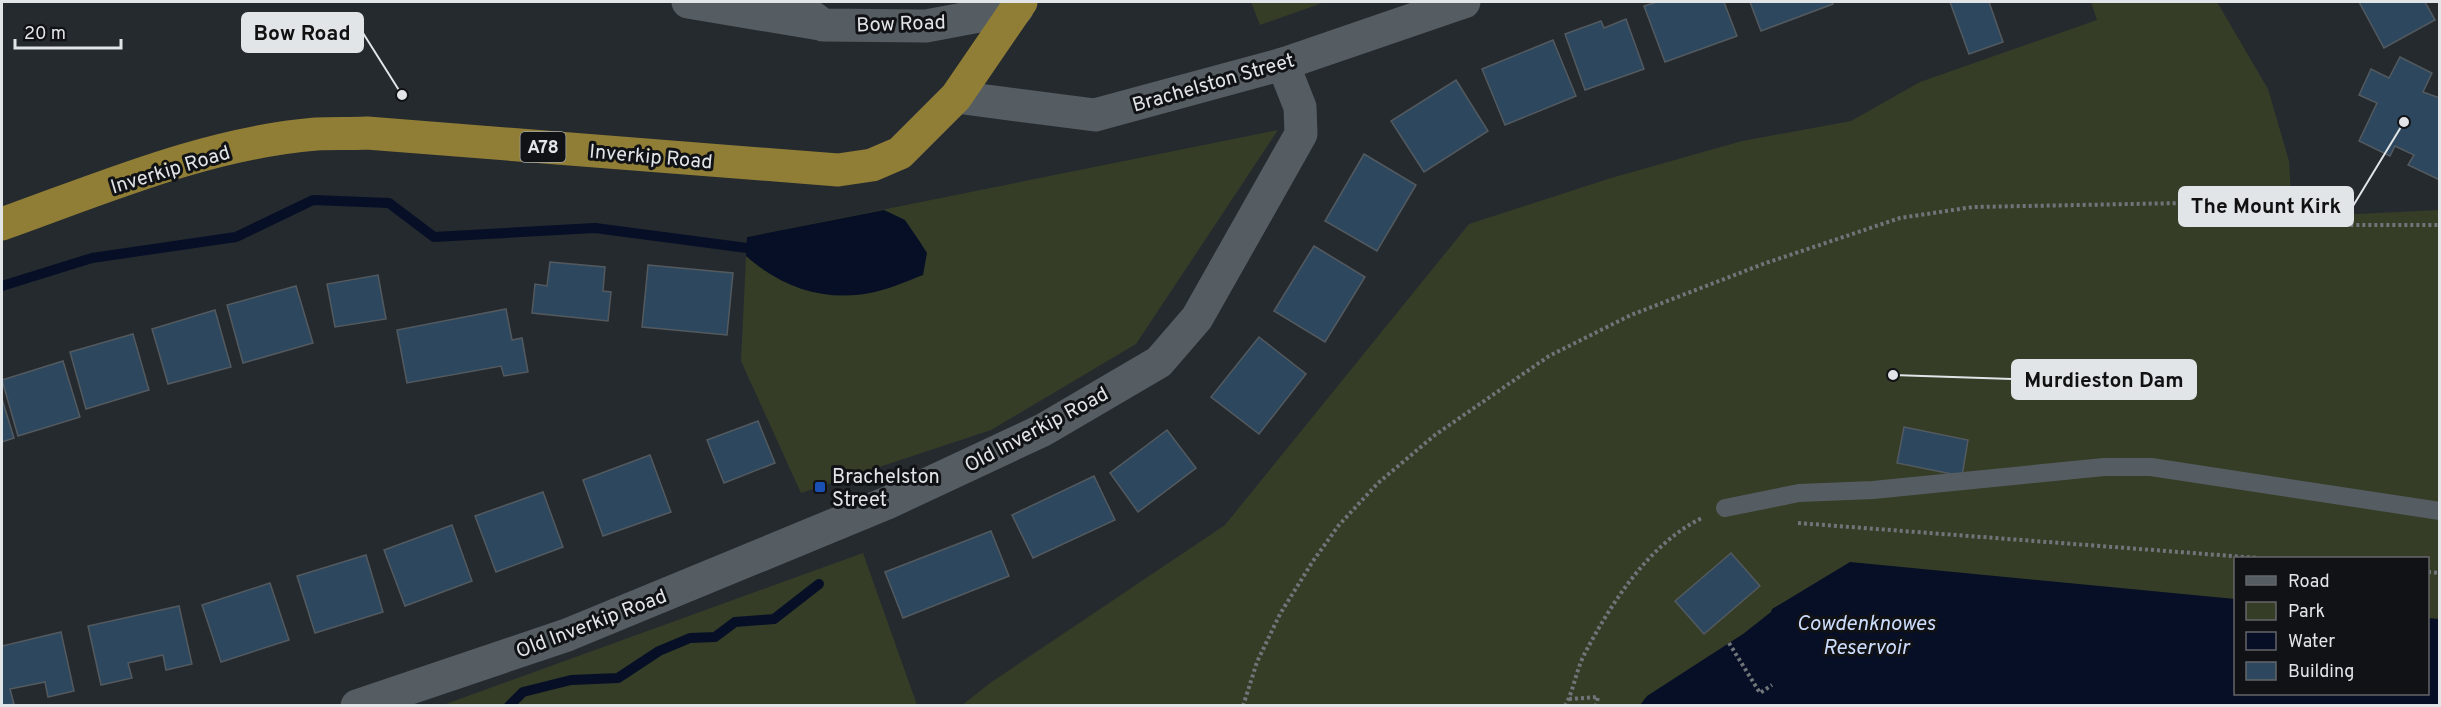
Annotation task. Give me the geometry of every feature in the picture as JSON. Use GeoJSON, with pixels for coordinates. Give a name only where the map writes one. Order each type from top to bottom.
{"type":"FeatureCollection","features":[{"type":"Feature","properties":{"kind":"highway","name":"Inverkip Road"},"geometry":{"type":"LineString","coordinates":[[2,224],[185,160],[271,141],[316,134],[367,133],[838,170],[872,165],[900,153],[956,97],[1019,5]]}},
{"type":"Feature","properties":{"kind":"street","name":"Bow Road"},"geometry":{"type":"LineString","coordinates":[[688,2],[823,25],[926,26],[1019,5]]}},
{"type":"Feature","properties":{"kind":"street"},"geometry":{"type":"LineString","coordinates":[[792,2],[823,25]]}},
{"type":"Feature","properties":{"kind":"street","name":"Brachelston Street"},"geometry":{"type":"LineString","coordinates":[[956,97],[1095,115],[1283,64],[1464,2]]}},
{"type":"Feature","properties":{"kind":"street","name":"Old Inverkip Road"},"geometry":{"type":"LineString","coordinates":[[357,705],[567,635],[887,503],[1043,430],[1159,362],[1197,318],[1301,134],[1300,107],[1283,64]]}},
{"type":"Feature","properties":{"kind":"lane"},"geometry":{"type":"LineString","coordinates":[[1725,508],[1798,493],[1918,486],[2104,467],[2151,467],[2439,511]]}},
{"type":"Feature","properties":{"kind":"path"},"geometry":{"type":"LineString","coordinates":[[1243,705],[1257,662],[1280,614],[1339,525],[1378,483],[1435,435],[1550,356],[1631,315],[1762,264],[1900,218],[1973,207],[2184,203],[2259,211],[2311,225],[2439,225]]}},
{"type":"Feature","properties":{"kind":"path"},"geometry":{"type":"LineString","coordinates":[[1565,705],[1584,655],[1639,569],[1682,528],[1725,508]]}},
{"type":"Feature","properties":{"kind":"path"},"geometry":{"type":"LineString","coordinates":[[1787,522],[2245,557]]}},
{"type":"Feature","properties":{"kind":"path"},"geometry":{"type":"LineString","coordinates":[[1729,643],[1760,693],[1772,685]]}},
{"type":"Feature","properties":{"kind":"path"},"geometry":{"type":"LineString","coordinates":[[1569,699],[1598,698],[1596,705]]}},
{"type":"Feature","properties":{"kind":"green space"},"geometry":{"type":"Polygon","coordinates":[[[1251,2],[1325,2],[1260,25],[1251,2]]]}},
{"type":"Feature","properties":{"kind":"green space"},"geometry":{"type":"Polygon","coordinates":[[[2091,2],[2217,2],[2268,89],[2289,161],[2292,212],[2358,214],[2439,210],[2439,705],[961,706],[990,683],[1225,525],[1469,224],[1611,178],[1742,141],[1851,121],[1920,82],[2097,20],[2091,2]]]}},
{"type":"Feature","properties":{"kind":"green space"},"geometry":{"type":"Polygon","coordinates":[[[1278,130],[1136,344],[991,430],[801,493],[741,361],[747,237],[1278,130]]]}},
{"type":"Feature","properties":{"kind":"green space"},"geometry":{"type":"Polygon","coordinates":[[[863,553],[917,705],[443,705],[863,553]]]}},
{"type":"Feature","properties":{"kind":"water"},"geometry":{"type":"Polygon","coordinates":[[[884,210],[905,220],[927,253],[923,275],[875,292],[840,296],[806,290],[790,284],[775,277],[746,256],[747,237],[884,210]]]}},
{"type":"Feature","properties":{"kind":"water","name":"Cowdenknowes Reservoir"},"geometry":{"type":"Polygon","coordinates":[[[1850,562],[2234,599],[2234,695],[2429,695],[2429,618],[2439,619],[2439,705],[1640,705],[1647,696],[1743,634],[1772,609],[1850,562]]]}},
{"type":"Feature","properties":{"kind":"building"},"geometry":{"type":"Polygon","coordinates":[[[1657,2],[1724,2],[1737,36],[1665,62],[1644,6],[1657,2]]]}},
{"type":"Feature","properties":{"kind":"building"},"geometry":{"type":"Polygon","coordinates":[[[1750,2],[1832,2],[1833,4],[1761,31],[1750,2]]]}},
{"type":"Feature","properties":{"kind":"building"},"geometry":{"type":"Polygon","coordinates":[[[1950,2],[1989,2],[2003,42],[1969,54],[1950,2]]]}},
{"type":"Feature","properties":{"kind":"building"},"geometry":{"type":"Polygon","coordinates":[[[2359,2],[2425,2],[2435,20],[2384,48],[2359,2]]]}},
{"type":"Feature","properties":{"kind":"building"},"geometry":{"type":"Polygon","coordinates":[[[1626,19],[1644,69],[1585,90],[1565,34],[1601,21],[1604,28],[1626,19]]]}},
{"type":"Feature","properties":{"kind":"building"},"geometry":{"type":"Polygon","coordinates":[[[1553,40],[1576,96],[1505,125],[1482,69],[1553,40]]]}},
{"type":"Feature","properties":{"kind":"building"},"geometry":{"type":"Polygon","coordinates":[[[2400,57],[2432,73],[2423,92],[2440,98],[2440,180],[2408,165],[2414,155],[2395,146],[2390,156],[2359,141],[2377,103],[2359,95],[2371,69],[2389,78],[2400,57]]]}},
{"type":"Feature","properties":{"kind":"building"},"geometry":{"type":"Polygon","coordinates":[[[1456,80],[1488,131],[1424,172],[1391,121],[1456,80]]]}},
{"type":"Feature","properties":{"kind":"building"},"geometry":{"type":"Polygon","coordinates":[[[1364,154],[1416,185],[1377,251],[1325,221],[1364,154]]]}},
{"type":"Feature","properties":{"kind":"building"},"geometry":{"type":"Polygon","coordinates":[[[1314,246],[1365,277],[1325,342],[1274,311],[1314,246]]]}},
{"type":"Feature","properties":{"kind":"building"},"geometry":{"type":"Polygon","coordinates":[[[550,262],[605,267],[603,291],[611,292],[608,321],[532,313],[535,284],[547,286],[550,262]]]}},
{"type":"Feature","properties":{"kind":"building"},"geometry":{"type":"Polygon","coordinates":[[[648,265],[733,273],[727,335],[642,327],[648,265]]]}},
{"type":"Feature","properties":{"kind":"building"},"geometry":{"type":"Polygon","coordinates":[[[378,275],[386,319],[335,327],[327,284],[378,275]]]}},
{"type":"Feature","properties":{"kind":"building"},"geometry":{"type":"Polygon","coordinates":[[[296,286],[313,343],[243,363],[227,305],[296,286]]]}},
{"type":"Feature","properties":{"kind":"building"},"geometry":{"type":"Polygon","coordinates":[[[506,309],[512,340],[522,338],[528,372],[504,376],[501,366],[407,383],[397,330],[506,309]]]}},
{"type":"Feature","properties":{"kind":"building"},"geometry":{"type":"Polygon","coordinates":[[[215,310],[231,367],[168,384],[152,329],[215,310]]]}},
{"type":"Feature","properties":{"kind":"building"},"geometry":{"type":"Polygon","coordinates":[[[133,334],[149,390],[86,409],[70,352],[133,334]]]}},
{"type":"Feature","properties":{"kind":"building"},"geometry":{"type":"Polygon","coordinates":[[[1259,337],[1306,374],[1259,434],[1211,397],[1259,337]]]}},
{"type":"Feature","properties":{"kind":"building"},"geometry":{"type":"Polygon","coordinates":[[[63,361],[80,417],[18,436],[2,380],[63,361]]]}},
{"type":"Feature","properties":{"kind":"building"},"geometry":{"type":"Polygon","coordinates":[[[2,399],[14,438],[2,442],[2,399]]]}},
{"type":"Feature","properties":{"kind":"building"},"geometry":{"type":"Polygon","coordinates":[[[758,421],[775,463],[724,483],[707,440],[758,421]]]}},
{"type":"Feature","properties":{"kind":"building"},"geometry":{"type":"Polygon","coordinates":[[[1904,427],[1968,440],[1962,476],[1897,463],[1904,427]]]}},
{"type":"Feature","properties":{"kind":"building"},"geometry":{"type":"Polygon","coordinates":[[[1167,430],[1196,468],[1138,512],[1110,473],[1167,430]]]}},
{"type":"Feature","properties":{"kind":"building"},"geometry":{"type":"Polygon","coordinates":[[[650,455],[671,512],[603,536],[583,480],[650,455]]]}},
{"type":"Feature","properties":{"kind":"building"},"geometry":{"type":"Polygon","coordinates":[[[1094,476],[1115,520],[1033,558],[1012,515],[1094,476]]]}},
{"type":"Feature","properties":{"kind":"building"},"geometry":{"type":"Polygon","coordinates":[[[543,492],[563,547],[496,572],[475,516],[543,492]]]}},
{"type":"Feature","properties":{"kind":"building"},"geometry":{"type":"Polygon","coordinates":[[[452,525],[472,581],[405,606],[384,550],[452,525]]]}},
{"type":"Feature","properties":{"kind":"building"},"geometry":{"type":"Polygon","coordinates":[[[991,531],[1009,576],[903,618],[885,572],[991,531]]]}},
{"type":"Feature","properties":{"kind":"building"},"geometry":{"type":"Polygon","coordinates":[[[1731,553],[1760,586],[1704,634],[1675,601],[1731,553]]]}},
{"type":"Feature","properties":{"kind":"building"},"geometry":{"type":"Polygon","coordinates":[[[366,555],[383,612],[315,633],[297,576],[366,555]]]}},
{"type":"Feature","properties":{"kind":"building"},"geometry":{"type":"Polygon","coordinates":[[[270,583],[289,640],[221,662],[202,605],[270,583]]]}},
{"type":"Feature","properties":{"kind":"building"},"geometry":{"type":"Polygon","coordinates":[[[179,606],[192,664],[166,670],[163,655],[128,663],[132,678],[101,685],[88,626],[179,606]]]}},
{"type":"Feature","properties":{"kind":"building"},"geometry":{"type":"Polygon","coordinates":[[[61,632],[74,691],[48,697],[45,682],[10,689],[14,704],[2,706],[2,646],[61,632]]]}},
{"type":"Feature","properties":{"kind":"waterway"},"geometry":{"type":"LineString","coordinates":[[2,286],[92,258],[236,237],[313,200],[389,203],[434,237],[595,228],[747,248]]}},
{"type":"Feature","properties":{"kind":"waterway"},"geometry":{"type":"LineString","coordinates":[[509,706],[523,692],[571,680],[618,678],[659,651],[690,638],[715,637],[735,622],[774,619],[819,584]]}},
{"type":"Feature","properties":{"kind":"place","name":"Bow Road"},"geometry":{"type":"Point","coordinates":[402,95]}},
{"type":"Feature","properties":{"kind":"place","name":"The Mount Kirk"},"geometry":{"type":"Point","coordinates":[2404,122]}},
{"type":"Feature","properties":{"kind":"place","name":"Murdieston Dam"},"geometry":{"type":"Point","coordinates":[1893,375]}},
{"type":"Feature","properties":{"kind":"place","name":"Brachelston Street"},"geometry":{"type":"Point","coordinates":[820,487]}}]}
